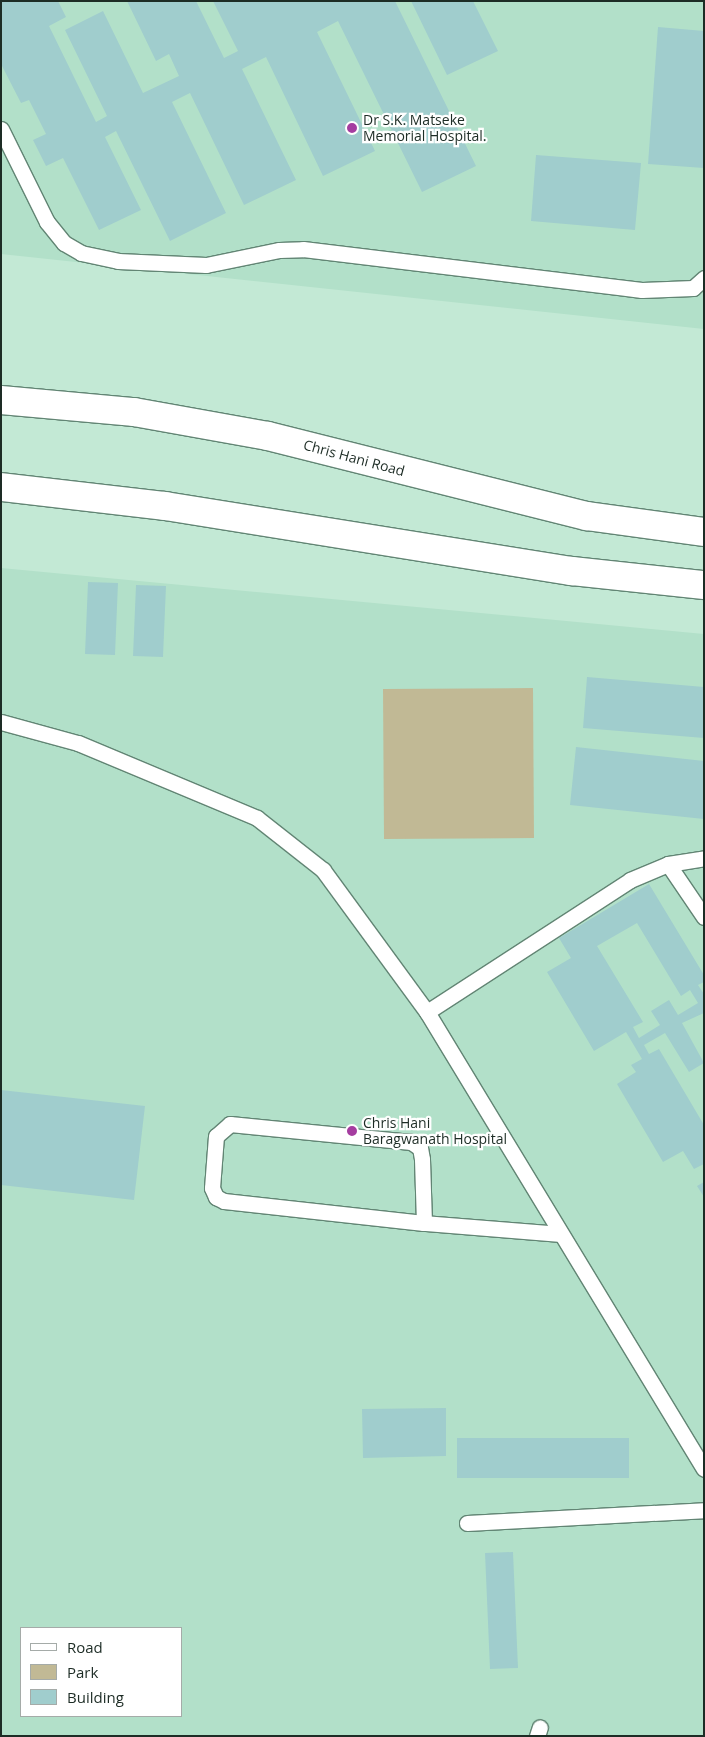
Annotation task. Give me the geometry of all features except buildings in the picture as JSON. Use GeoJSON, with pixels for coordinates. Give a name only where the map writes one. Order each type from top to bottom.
{"type":"FeatureCollection","features":[{"type":"Feature","properties":{"kind":"main road","name":"Chris Hani Road"},"geometry":{"type":"LineString","coordinates":[[1,400],[134,412],[268,436],[588,516],[704,532]]}},
{"type":"Feature","properties":{"kind":"main road"},"geometry":{"type":"LineString","coordinates":[[1,487],[165,506],[572,571],[704,585]]}},
{"type":"Feature","properties":{"kind":"lane"},"geometry":{"type":"LineString","coordinates":[[1,129],[47,222],[64,243],[99,257],[206,265],[279,250],[304,249],[642,290],[693,288],[704,278]]}},
{"type":"Feature","properties":{"kind":"lane"},"geometry":{"type":"LineString","coordinates":[[1,722],[78,743],[257,818],[281,833],[323,870],[427,1012],[704,1469]]}},
{"type":"Feature","properties":{"kind":"lane"},"geometry":{"type":"LineString","coordinates":[[427,1012],[630,880],[668,864],[704,858]]}},
{"type":"Feature","properties":{"kind":"lane"},"geometry":{"type":"LineString","coordinates":[[668,864],[704,917]]}},
{"type":"Feature","properties":{"kind":"lane"},"geometry":{"type":"LineString","coordinates":[[424,1223],[422,1159],[420,1148],[412,1142],[230,1124],[216,1136],[212,1188],[224,1201],[424,1223],[560,1234]]}},
{"type":"Feature","properties":{"kind":"lane"},"geometry":{"type":"LineString","coordinates":[[467,1523],[704,1510]]}},
{"type":"Feature","properties":{"kind":"shaded area","name":"Dr S.K. Matseke Memorial Hospital."},"geometry":{"type":"Polygon","coordinates":[[[1,1],[704,1],[704,329],[1,254],[1,1]]]}},
{"type":"Feature","properties":{"kind":"shaded area","name":"Chris Hani Baragwanath Hospital"},"geometry":{"type":"Polygon","coordinates":[[[1,568],[704,634],[704,1736],[1,1736],[1,568]]]}},
{"type":"Feature","properties":{"kind":"green space"},"geometry":{"type":"Polygon","coordinates":[[[533,688],[534,838],[384,839],[383,689],[533,688]]]}},
{"type":"Feature","properties":{"kind":"place","name":"Dr S.K. Matseke Memorial Hospital."},"geometry":{"type":"Point","coordinates":[352,128]}},
{"type":"Feature","properties":{"kind":"place","name":"Chris Hani Baragwanath Hospital"},"geometry":{"type":"Point","coordinates":[352,1131]}}]}
